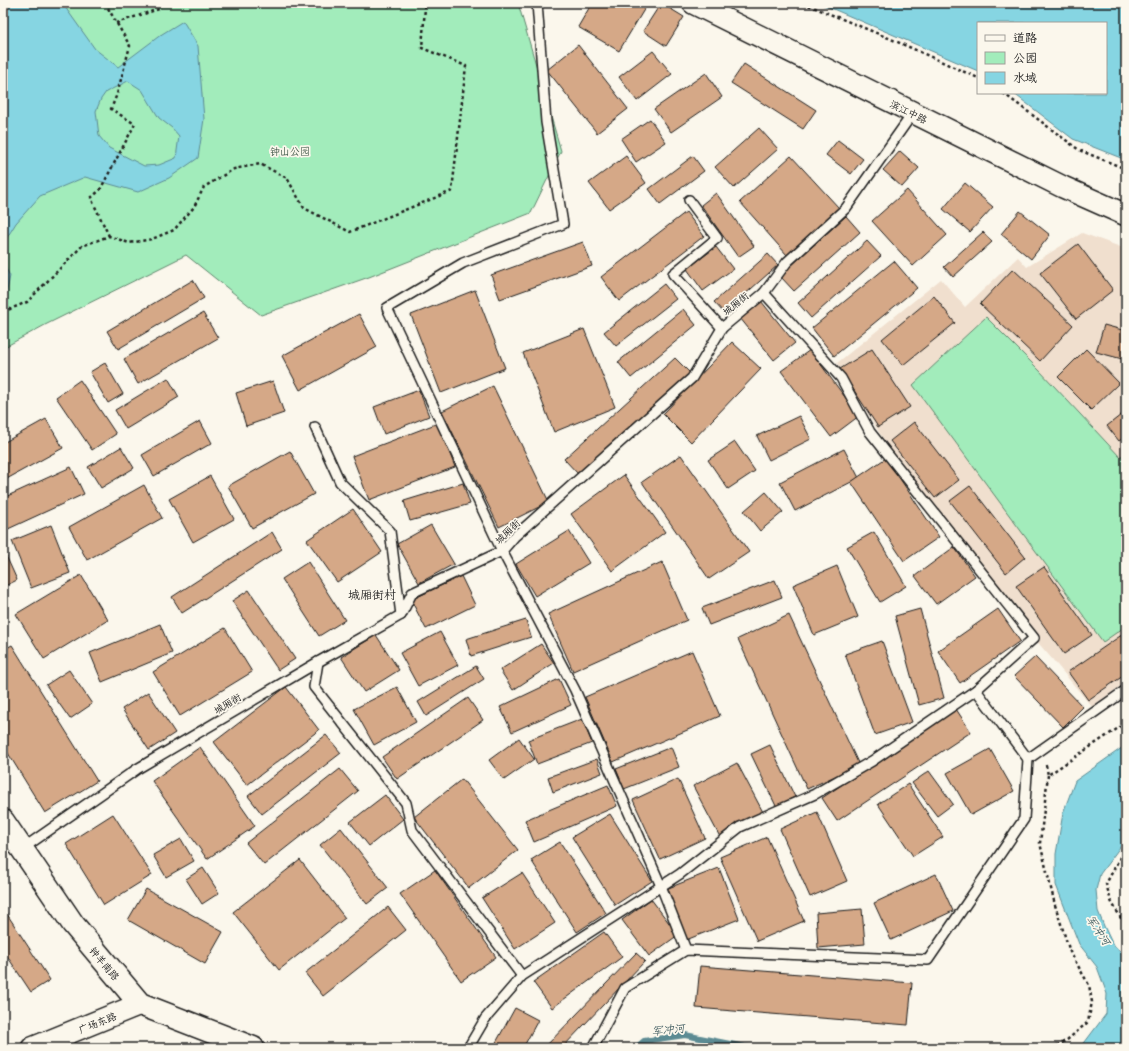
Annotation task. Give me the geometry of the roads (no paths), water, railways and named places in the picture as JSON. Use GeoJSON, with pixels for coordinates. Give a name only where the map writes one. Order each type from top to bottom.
{"type":"FeatureCollection","features":[{"type":"Feature","properties":{"kind":"main road","name":"钟羊南路"},"geometry":{"type":"LineString","coordinates":[[3,821],[73,924],[140,1004],[253,1048]]}},
{"type":"Feature","properties":{"kind":"street","name":"滨江中路"},"geometry":{"type":"LineString","coordinates":[[693,3],[1063,187],[1126,215]]}},
{"type":"Feature","properties":{"kind":"street","name":"广场东路"},"geometry":{"type":"LineString","coordinates":[[44,1046],[140,1004]]}},
{"type":"Feature","properties":{"kind":"lane"},"geometry":{"type":"LineString","coordinates":[[537,3],[546,122],[562,224],[463,263],[387,308],[502,551],[576,690],[661,886],[686,950]]}},
{"type":"Feature","properties":{"kind":"lane","name":"城厢街"},"geometry":{"type":"LineString","coordinates":[[22,848],[137,769],[318,662],[401,615],[412,593],[502,551],[514,538],[692,378],[722,328],[764,293],[787,262],[846,208],[913,113]]}},
{"type":"Feature","properties":{"kind":"lane"},"geometry":{"type":"LineString","coordinates":[[688,200],[717,238],[673,274],[722,328]]}},
{"type":"Feature","properties":{"kind":"lane"},"geometry":{"type":"LineString","coordinates":[[468,1048],[485,1019],[522,976],[680,874],[740,826],[815,794],[872,761],[976,690],[1034,638],[870,432],[841,378],[764,293]]}},
{"type":"Feature","properties":{"kind":"lane"},"geometry":{"type":"LineString","coordinates":[[314,427],[340,482],[390,531],[401,615]]}},
{"type":"Feature","properties":{"kind":"lane"},"geometry":{"type":"LineString","coordinates":[[318,662],[314,687],[406,803],[412,830],[522,976]]}},
{"type":"Feature","properties":{"kind":"lane"},"geometry":{"type":"LineString","coordinates":[[593,1048],[625,988],[686,950],[928,960],[1024,819],[1028,759],[976,690]]}},
{"type":"Feature","properties":{"kind":"lane"},"geometry":{"type":"LineString","coordinates":[[1028,759],[1126,690]]}},
{"type":"Feature","properties":{"kind":"water"},"geometry":{"type":"Polygon","coordinates":[[[3,3],[61,3],[95,49],[118,67],[162,34],[183,21],[198,46],[204,119],[198,158],[169,178],[138,192],[85,177],[40,196],[16,223],[3,244],[3,128],[7,116],[3,112],[3,3]],[[128,81],[106,92],[96,111],[99,136],[109,148],[144,166],[159,165],[176,158],[179,136],[172,128],[159,118],[142,90],[128,81]]]}},
{"type":"Feature","properties":{"kind":"water"},"geometry":{"type":"Polygon","coordinates":[[[819,3],[1126,3],[1126,160],[1073,139],[1014,94],[1107,94],[1107,22],[977,22],[977,71],[819,3]]]}},
{"type":"Feature","properties":{"kind":"water"},"geometry":{"type":"Polygon","coordinates":[[[3,263],[10,276],[3,310],[3,263]]]}},
{"type":"Feature","properties":{"kind":"water"},"geometry":{"type":"Polygon","coordinates":[[[1126,745],[1126,839],[1100,874],[1096,890],[1098,911],[1104,926],[1113,945],[1126,956],[1126,1048],[1077,1048],[1082,1046],[1106,1014],[1107,994],[1097,967],[1079,944],[1056,885],[1056,854],[1063,813],[1075,781],[1126,745]]]}},
{"type":"Feature","properties":{"kind":"waterway","name":"军冲河"},"geometry":{"type":"LineString","coordinates":[[636,1048],[644,1041],[685,1035],[750,1048]]}},
{"type":"Feature","properties":{"kind":"district","name":"城厢街村"},"geometry":{"type":"Point","coordinates":[372,594]}},
{"type":"Feature","properties":{"kind":"park label","name":"钟山公园"},"geometry":{"type":"Point","coordinates":[290,150]}}]}
